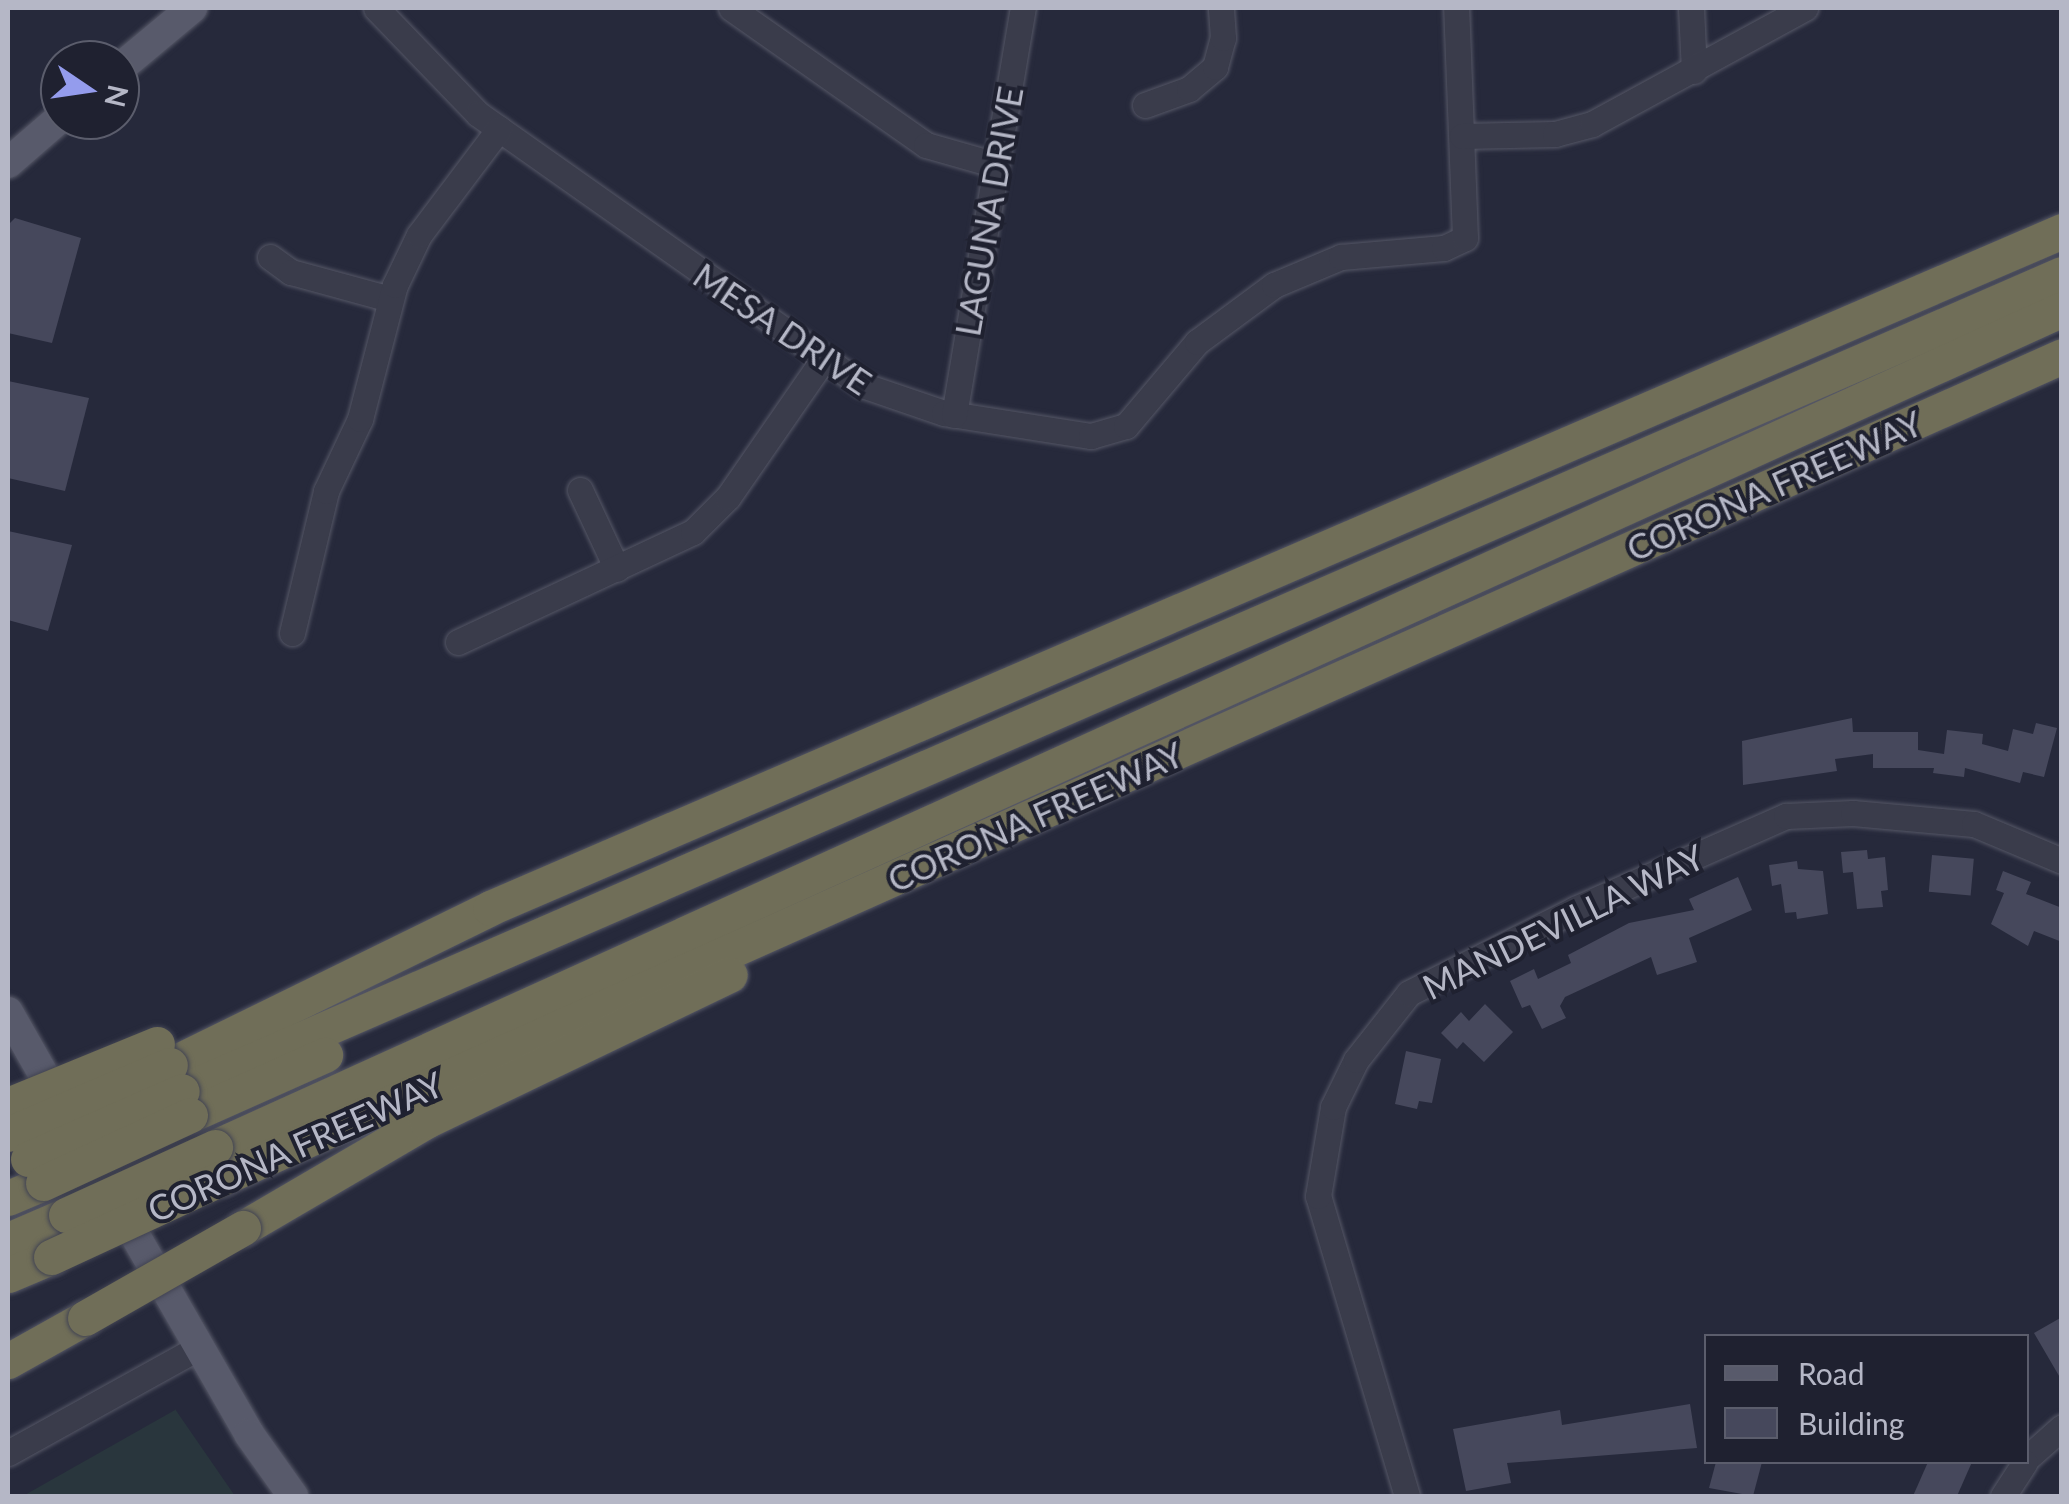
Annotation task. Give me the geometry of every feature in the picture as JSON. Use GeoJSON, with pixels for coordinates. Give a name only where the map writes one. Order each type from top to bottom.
{"type":"FeatureCollection","features":[{"type":"Feature","properties":{"kind":"highway","name":"CORONA FREEWAY"},"geometry":{"type":"LineString","coordinates":[[8,1275],[50,1257],[190,1110],[490,908],[2062,231]]}},
{"type":"Feature","properties":{"kind":"highway"},"geometry":{"type":"LineString","coordinates":[[8,1105],[190,1110],[966,747],[1541,504],[2062,274]]}},
{"type":"Feature","properties":{"kind":"highway"},"geometry":{"type":"LineString","coordinates":[[8,1198],[34,1176],[190,1110],[977,799],[2062,310]]}},
{"type":"Feature","properties":{"kind":"highway","name":"CORONA FREEWAY"},"geometry":{"type":"LineString","coordinates":[[34,1176],[190,1110],[941,858],[2062,356]]}},
{"type":"Feature","properties":{"kind":"highway"},"geometry":{"type":"LineString","coordinates":[[8,1361],[426,1121],[658,1014],[941,858]]}},
{"type":"Feature","properties":{"kind":"highway"},"geometry":{"type":"LineString","coordinates":[[8,1218],[34,1176]]}},
{"type":"Feature","properties":{"kind":"highway"},"geometry":{"type":"LineString","coordinates":[[8,1240],[34,1176]]}},
{"type":"Feature","properties":{"kind":"main road"},"geometry":{"type":"LineString","coordinates":[[140,51],[192,8]]}},
{"type":"Feature","properties":{"kind":"main road"},"geometry":{"type":"LineString","coordinates":[[8,162],[40,135]]}},
{"type":"Feature","properties":{"kind":"main road"},"geometry":{"type":"LineString","coordinates":[[8,1012],[199,1347],[293,1496]]}},
{"type":"Feature","properties":{"kind":"street","name":"MESA DRIVE"},"geometry":{"type":"LineString","coordinates":[[376,8],[455,94],[499,129],[823,360],[881,395],[954,415],[1080,436],[1110,433],[1139,414],[1222,320],[1274,285],[1341,258],[1458,244],[1468,226],[1462,136]]}},
{"type":"Feature","properties":{"kind":"street"},"geometry":{"type":"LineString","coordinates":[[731,8],[926,145],[996,165]]}},
{"type":"Feature","properties":{"kind":"street","name":"LAGUNA DRIVE"},"geometry":{"type":"LineString","coordinates":[[954,415],[1023,8]]}},
{"type":"Feature","properties":{"kind":"street"},"geometry":{"type":"LineString","coordinates":[[1456,8],[1462,136],[1573,131],[1805,8]]}},
{"type":"Feature","properties":{"kind":"street"},"geometry":{"type":"LineString","coordinates":[[1690,8],[1694,70]]}},
{"type":"Feature","properties":{"kind":"street"},"geometry":{"type":"LineString","coordinates":[[1145,105],[1208,75],[1220,58],[1222,17]]}},
{"type":"Feature","properties":{"kind":"street"},"geometry":{"type":"LineString","coordinates":[[292,633],[326,491],[360,420],[390,299],[419,236],[499,129]]}},
{"type":"Feature","properties":{"kind":"street"},"geometry":{"type":"LineString","coordinates":[[270,257],[291,272],[390,299]]}},
{"type":"Feature","properties":{"kind":"street"},"geometry":{"type":"LineString","coordinates":[[458,642],[684,539],[709,518],[823,360]]}},
{"type":"Feature","properties":{"kind":"street"},"geometry":{"type":"LineString","coordinates":[[580,490],[617,569]]}},
{"type":"Feature","properties":{"kind":"street","name":"MANDEVILLA WAY"},"geometry":{"type":"LineString","coordinates":[[1407,1496],[1318,1196],[1333,1107],[1356,1060],[1409,993],[1575,908],[1786,816],[1853,812],[1974,824],[2062,861]]}},
{"type":"Feature","properties":{"kind":"street"},"geometry":{"type":"LineString","coordinates":[[8,1453],[199,1347]]}},
{"type":"Feature","properties":{"kind":"street"},"geometry":{"type":"LineString","coordinates":[[2029,1457],[2062,1427]]}},
{"type":"Feature","properties":{"kind":"street"},"geometry":{"type":"LineString","coordinates":[[2003,1496],[2023,1464]]}},
{"type":"Feature","properties":{"kind":"shaded area"},"geometry":{"type":"Polygon","coordinates":[[[175,1410],[235,1496],[23,1496],[175,1410]]]}},
{"type":"Feature","properties":{"kind":"building"},"geometry":{"type":"Polygon","coordinates":[[[15,218],[81,238],[52,343],[8,333],[8,225],[15,218]]]}},
{"type":"Feature","properties":{"kind":"building"},"geometry":{"type":"Polygon","coordinates":[[[8,381],[89,398],[65,491],[8,478],[8,381]]]}},
{"type":"Feature","properties":{"kind":"building"},"geometry":{"type":"Polygon","coordinates":[[[8,531],[72,545],[48,631],[8,620],[8,531]]]}},
{"type":"Feature","properties":{"kind":"building"},"geometry":{"type":"Polygon","coordinates":[[[1852,718],[1853,732],[1918,732],[1918,750],[1944,754],[1947,730],[1983,734],[1982,744],[2008,751],[2013,729],[2033,734],[2036,723],[2057,728],[2044,777],[2023,772],[2020,783],[1965,768],[1964,777],[1933,773],[1934,768],[1873,768],[1873,754],[1835,759],[1837,771],[1743,785],[1742,741],[1852,718]]]}},
{"type":"Feature","properties":{"kind":"building"},"geometry":{"type":"Polygon","coordinates":[[[1867,850],[1868,859],[1885,857],[1888,890],[1881,891],[1883,907],[1857,909],[1853,872],[1843,873],[1841,852],[1867,850]]]}},
{"type":"Feature","properties":{"kind":"building"},"geometry":{"type":"Polygon","coordinates":[[[1932,855],[1974,859],[1971,896],[1929,892],[1932,855]]]}},
{"type":"Feature","properties":{"kind":"building"},"geometry":{"type":"Polygon","coordinates":[[[1797,861],[1798,869],[1823,871],[1828,914],[1797,919],[1796,912],[1785,913],[1781,884],[1772,886],[1769,865],[1797,861]]]}},
{"type":"Feature","properties":{"kind":"building"},"geometry":{"type":"Polygon","coordinates":[[[2003,871],[2031,882],[2026,894],[2062,908],[2062,942],[2034,931],[2028,946],[1991,924],[2004,893],[1996,890],[2003,871]]]}},
{"type":"Feature","properties":{"kind":"building"},"geometry":{"type":"Polygon","coordinates":[[[1738,877],[1752,910],[1689,938],[1697,962],[1657,975],[1651,957],[1565,997],[1560,1006],[1566,1018],[1542,1029],[1530,1005],[1522,1008],[1510,981],[1534,969],[1538,979],[1571,963],[1568,955],[1629,923],[1694,910],[1689,899],[1738,877]]]}},
{"type":"Feature","properties":{"kind":"building"},"geometry":{"type":"Polygon","coordinates":[[[1485,1004],[1513,1032],[1484,1062],[1463,1042],[1457,1049],[1441,1033],[1461,1012],[1469,1021],[1485,1004]]]}},
{"type":"Feature","properties":{"kind":"building"},"geometry":{"type":"Polygon","coordinates":[[[1406,1051],[1441,1059],[1432,1103],[1419,1101],[1417,1109],[1395,1104],[1406,1051]]]}},
{"type":"Feature","properties":{"kind":"building"},"geometry":{"type":"Polygon","coordinates":[[[2062,1317],[2062,1381],[2034,1333],[2062,1317]]]}},
{"type":"Feature","properties":{"kind":"building"},"geometry":{"type":"Polygon","coordinates":[[[1690,1404],[1697,1448],[1507,1463],[1511,1483],[1466,1491],[1453,1429],[1560,1410],[1562,1425],[1690,1404]]]}},
{"type":"Feature","properties":{"kind":"building"},"geometry":{"type":"Polygon","coordinates":[[[1715,1464],[1761,1464],[1753,1496],[1709,1488],[1715,1464]]]}},
{"type":"Feature","properties":{"kind":"building"},"geometry":{"type":"Polygon","coordinates":[[[1927,1464],[1971,1464],[1957,1496],[1913,1496],[1927,1464]]]}}]}
